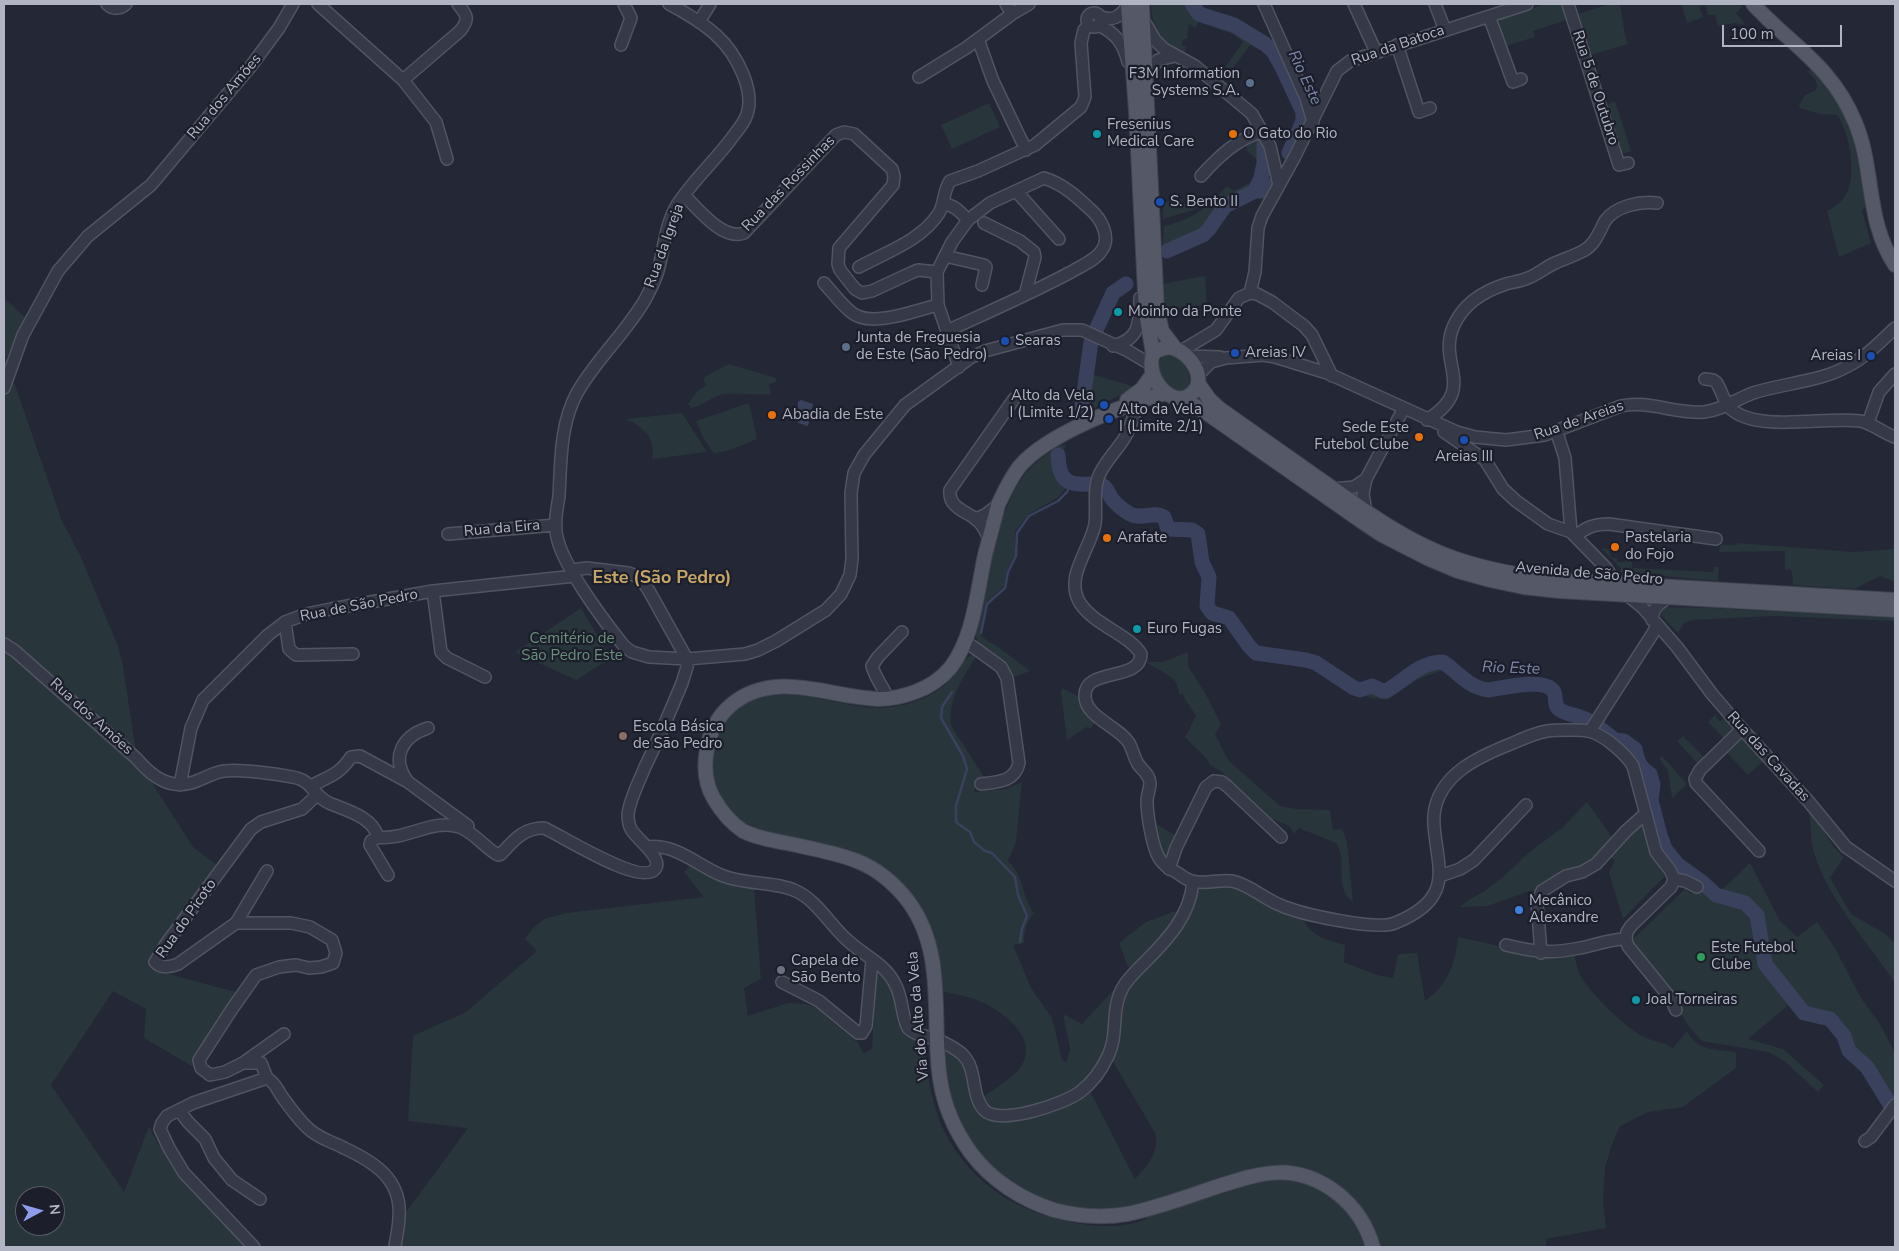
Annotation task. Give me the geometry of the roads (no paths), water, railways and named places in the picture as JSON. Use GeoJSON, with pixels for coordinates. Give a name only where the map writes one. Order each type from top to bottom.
{"type":"FeatureCollection","features":[{"type":"Feature","properties":{"kind":"main road"},"geometry":{"type":"LineString","coordinates":[[1133,4],[1132,71],[1136,111],[1146,312],[1152,364],[1166,393]]}},
{"type":"Feature","properties":{"kind":"main road","name":"Avenida de São Pedro"},"geometry":{"type":"LineString","coordinates":[[1133,4],[1143,20],[1157,309],[1162,331],[1181,352],[1206,396],[1220,409],[1366,512],[1417,542],[1455,559],[1528,577],[1590,582],[1670,596],[1895,610]]}},
{"type":"Feature","properties":{"kind":"main road"},"geometry":{"type":"LineString","coordinates":[[1753,4],[1769,21],[1825,71],[1846,102],[1856,122],[1863,147],[1873,210],[1878,228],[1883,243],[1895,265]]}},
{"type":"Feature","properties":{"kind":"main road"},"geometry":{"type":"LineString","coordinates":[[1140,395],[1152,364],[1163,348],[1181,352]]}},
{"type":"Feature","properties":{"kind":"main road"},"geometry":{"type":"LineString","coordinates":[[1182,398],[1192,394],[1198,379]]}},
{"type":"Feature","properties":{"kind":"main road","name":"Avenida de São Pedro"},"geometry":{"type":"LineString","coordinates":[[1166,393],[1170,396],[1182,398],[1208,414],[1382,534],[1427,558],[1458,571],[1523,587],[1559,591],[1624,589],[1895,600]]}},
{"type":"Feature","properties":{"kind":"main road","name":"Via do Alto da Vela"},"geometry":{"type":"LineString","coordinates":[[1166,393],[1140,395],[1117,409],[1060,437],[1030,456],[1020,466],[986,525],[965,641],[952,665],[941,678],[922,690],[888,699],[862,698],[798,686],[776,686],[756,691],[738,700],[719,717],[710,735],[707,747],[705,760],[706,777],[710,793],[721,810],[743,830],[768,839],[857,861],[883,876],[908,901],[926,932],[930,945],[935,990],[940,1082],[951,1118],[960,1136],[986,1170],[1009,1189],[1054,1210],[1099,1216],[1126,1214],[1258,1174],[1294,1173],[1313,1179],[1341,1196],[1362,1220],[1372,1247]]}},
{"type":"Feature","properties":{"kind":"street"},"geometry":{"type":"LineString","coordinates":[[107,4],[116,9],[126,4]]}},
{"type":"Feature","properties":{"kind":"street","name":"Rua dos Amões"},"geometry":{"type":"LineString","coordinates":[[4,388],[24,335],[58,271],[88,236],[151,185],[251,66],[280,28],[293,4]]}},
{"type":"Feature","properties":{"kind":"street"},"geometry":{"type":"LineString","coordinates":[[318,4],[403,80],[436,122],[447,159]]}},
{"type":"Feature","properties":{"kind":"street"},"geometry":{"type":"LineString","coordinates":[[403,80],[460,31],[466,23],[467,18],[458,4]]}},
{"type":"Feature","properties":{"kind":"street"},"geometry":{"type":"LineString","coordinates":[[621,45],[631,18],[624,4]]}},
{"type":"Feature","properties":{"kind":"street","name":"Rua da Igreja"},"geometry":{"type":"LineString","coordinates":[[669,4],[690,15],[717,36],[735,60],[746,81],[750,101],[746,119],[723,151],[684,195],[675,210],[668,228],[656,278],[625,329],[585,380],[572,404],[564,429],[556,525],[557,540],[573,573],[617,638],[632,652],[649,657],[687,659],[735,656],[758,650],[820,614],[841,594],[850,575],[852,559],[852,484],[858,463],[905,405],[970,358],[985,351],[1063,330],[1082,330],[1113,346],[1128,351],[1145,351],[1152,364]]}},
{"type":"Feature","properties":{"kind":"street"},"geometry":{"type":"LineString","coordinates":[[699,22],[710,4]]}},
{"type":"Feature","properties":{"kind":"street"},"geometry":{"type":"LineString","coordinates":[[1006,4],[1012,14]]}},
{"type":"Feature","properties":{"kind":"street"},"geometry":{"type":"LineString","coordinates":[[919,78],[1028,4]]}},
{"type":"Feature","properties":{"kind":"street"},"geometry":{"type":"LineString","coordinates":[[1095,16],[1110,20],[1115,19],[1133,4]]}},
{"type":"Feature","properties":{"kind":"street"},"geometry":{"type":"LineString","coordinates":[[1264,4],[1306,98],[1313,122]]}},
{"type":"Feature","properties":{"kind":"street"},"geometry":{"type":"LineString","coordinates":[[1354,4],[1376,52]]}},
{"type":"Feature","properties":{"kind":"street"},"geometry":{"type":"LineString","coordinates":[[1435,4],[1444,30]]}},
{"type":"Feature","properties":{"kind":"street","name":"Rua da Batoca"},"geometry":{"type":"LineString","coordinates":[[1250,293],[1255,272],[1258,228],[1266,205],[1313,122],[1332,77],[1343,65],[1397,45],[1527,4]]}},
{"type":"Feature","properties":{"kind":"street","name":"Rua 5 de Outubro"},"geometry":{"type":"LineString","coordinates":[[1568,4],[1619,165],[1628,163]]}},
{"type":"Feature","properties":{"kind":"street"},"geometry":{"type":"LineString","coordinates":[[1095,16],[1120,39],[1132,71]]}},
{"type":"Feature","properties":{"kind":"street"},"geometry":{"type":"LineString","coordinates":[[858,267],[924,232],[936,218],[944,204],[945,191],[950,181],[1026,150],[1050,134],[1081,108],[1085,97],[1081,43],[1084,30],[1095,16]]}},
{"type":"Feature","properties":{"kind":"street"},"geometry":{"type":"LineString","coordinates":[[1490,16],[1513,82],[1521,79]]}},
{"type":"Feature","properties":{"kind":"street"},"geometry":{"type":"LineString","coordinates":[[1143,20],[1164,49],[1188,61],[1252,114],[1270,146],[1279,185]]}},
{"type":"Feature","properties":{"kind":"street"},"geometry":{"type":"LineString","coordinates":[[978,39],[992,81],[1026,150]]}},
{"type":"Feature","properties":{"kind":"street"},"geometry":{"type":"LineString","coordinates":[[1397,45],[1419,112],[1430,108]]}},
{"type":"Feature","properties":{"kind":"street"},"geometry":{"type":"LineString","coordinates":[[1146,77],[1158,60],[1175,56]]}},
{"type":"Feature","properties":{"kind":"street"},"geometry":{"type":"LineString","coordinates":[[1306,98],[1314,102],[1321,102]]}},
{"type":"Feature","properties":{"kind":"street"},"geometry":{"type":"LineString","coordinates":[[1201,176],[1227,150],[1244,139],[1263,131]]}},
{"type":"Feature","properties":{"kind":"street","name":"Rua das Rossinhas"},"geometry":{"type":"LineString","coordinates":[[684,195],[726,233],[738,235],[744,233],[836,135],[849,132],[854,134],[892,169],[894,176],[893,185],[839,248],[838,264],[840,270],[855,289],[862,293],[872,291],[918,270],[937,272]]}},
{"type":"Feature","properties":{"kind":"street"},"geometry":{"type":"LineString","coordinates":[[946,331],[1025,295],[1089,262],[1102,250],[1105,241],[1104,228],[1096,214],[1069,190],[1056,182],[1044,178],[990,203],[968,220],[952,242],[937,272],[938,305],[946,331],[959,367]]}},
{"type":"Feature","properties":{"kind":"street"},"geometry":{"type":"LineString","coordinates":[[1016,191],[1059,239]]}},
{"type":"Feature","properties":{"kind":"street"},"geometry":{"type":"LineString","coordinates":[[1427,420],[1446,406],[1452,396],[1454,383],[1451,337],[1453,327],[1470,303],[1487,291],[1527,278],[1554,263],[1584,251],[1595,240],[1606,220],[1620,209],[1645,202],[1657,203]]}},
{"type":"Feature","properties":{"kind":"street"},"geometry":{"type":"LineString","coordinates":[[944,204],[953,206],[968,220]]}},
{"type":"Feature","properties":{"kind":"street"},"geometry":{"type":"LineString","coordinates":[[984,223],[1020,240],[1034,252],[1035,257],[1025,295]]}},
{"type":"Feature","properties":{"kind":"street"},"geometry":{"type":"LineString","coordinates":[[945,256],[986,267],[982,285]]}},
{"type":"Feature","properties":{"kind":"street"},"geometry":{"type":"LineString","coordinates":[[1113,346],[1129,340],[1137,328],[1143,264]]}},
{"type":"Feature","properties":{"kind":"street"},"geometry":{"type":"LineString","coordinates":[[824,283],[852,313],[866,319],[880,319],[938,305]]}},
{"type":"Feature","properties":{"kind":"street"},"geometry":{"type":"LineString","coordinates":[[1181,352],[1216,330],[1236,301],[1250,293],[1257,294],[1272,302],[1304,326],[1312,335],[1332,376]]}},
{"type":"Feature","properties":{"kind":"street","name":"Rua de Areias"},"geometry":{"type":"LineString","coordinates":[[1198,379],[1211,362],[1226,358],[1263,355],[1276,357],[1332,376],[1440,426],[1475,437],[1506,440],[1533,438],[1630,404],[1646,404],[1694,412],[1712,410],[1762,390],[1839,371],[1862,357],[1895,328]]}},
{"type":"Feature","properties":{"kind":"street","name":"Rua de Areias"},"geometry":{"type":"LineString","coordinates":[[1181,352],[1226,358]]}},
{"type":"Feature","properties":{"kind":"street"},"geometry":{"type":"LineString","coordinates":[[1868,423],[1879,392],[1895,374]]}},
{"type":"Feature","properties":{"kind":"street"},"geometry":{"type":"LineString","coordinates":[[1704,379],[1716,382],[1727,405],[1737,414],[1770,421],[1855,421],[1868,423],[1895,437]]}},
{"type":"Feature","properties":{"kind":"street"},"geometry":{"type":"LineString","coordinates":[[1140,395],[1125,438],[1097,480],[1094,527],[1076,574],[1075,591],[1080,603],[1093,618],[1131,644],[1141,654],[1141,660],[1136,667],[1092,682],[1086,690],[1084,697],[1102,722],[1120,732],[1125,738],[1131,746],[1137,762],[1149,778],[1148,806],[1154,844],[1160,860],[1169,869],[1193,882],[1228,880],[1236,882],[1280,905],[1305,914],[1379,927],[1395,923],[1427,904],[1436,890],[1440,876],[1434,813],[1439,795],[1458,773],[1480,757],[1535,734],[1559,730],[1590,731],[1606,740],[1628,758],[1637,776],[1656,852],[1670,870],[1674,879],[1671,886],[1631,926],[1627,932],[1626,939],[1632,952],[1671,999],[1676,1010]]}},
{"type":"Feature","properties":{"kind":"street"},"geometry":{"type":"LineString","coordinates":[[986,525],[957,508],[950,499],[950,490],[1014,399]]}},
{"type":"Feature","properties":{"kind":"street"},"geometry":{"type":"LineString","coordinates":[[1366,512],[1363,494],[1366,479],[1404,408]]}},
{"type":"Feature","properties":{"kind":"street"},"geometry":{"type":"LineString","coordinates":[[1440,426],[1454,439],[1485,460],[1503,489],[1548,524],[1574,534],[1598,524],[1609,524],[1716,540]]}},
{"type":"Feature","properties":{"kind":"street"},"geometry":{"type":"LineString","coordinates":[[1556,430],[1565,458],[1574,534]]}},
{"type":"Feature","properties":{"kind":"street"},"geometry":{"type":"LineString","coordinates":[[1333,489],[1354,487],[1366,479]]}},
{"type":"Feature","properties":{"kind":"street","name":"Rua da Eira"},"geometry":{"type":"LineString","coordinates":[[448,534],[556,525]]}},
{"type":"Feature","properties":{"kind":"street","name":"Rua das Cavadas"},"geometry":{"type":"LineString","coordinates":[[1574,534],[1677,647],[1712,694],[1809,802],[1846,847],[1895,881]]}},
{"type":"Feature","properties":{"kind":"street"},"geometry":{"type":"LineString","coordinates":[[1590,582],[1597,578],[1600,573],[1595,557]]}},
{"type":"Feature","properties":{"kind":"street","name":"Rua de São Pedro"},"geometry":{"type":"LineString","coordinates":[[180,785],[191,728],[203,700],[268,635],[285,622],[306,614],[433,591],[573,573],[587,568],[628,573],[640,577],[687,659]]}},
{"type":"Feature","properties":{"kind":"street"},"geometry":{"type":"LineString","coordinates":[[433,591],[441,652],[447,658],[485,677]]}},
{"type":"Feature","properties":{"kind":"street"},"geometry":{"type":"LineString","coordinates":[[1590,731],[1653,633],[1653,612],[1657,605],[1670,596]]}},
{"type":"Feature","properties":{"kind":"street"},"geometry":{"type":"LineString","coordinates":[[285,622],[289,649],[296,655],[353,654]]}},
{"type":"Feature","properties":{"kind":"street"},"geometry":{"type":"LineString","coordinates":[[888,699],[884,687],[874,673],[872,666],[902,632]]}},
{"type":"Feature","properties":{"kind":"street"},"geometry":{"type":"LineString","coordinates":[[965,641],[1001,667],[1007,678],[1019,763],[1015,772],[1008,779],[981,784]]}},
{"type":"Feature","properties":{"kind":"street","name":"Rua dos Amões"},"geometry":{"type":"LineString","coordinates":[[4,644],[43,675],[155,776],[172,785],[180,785]]}},
{"type":"Feature","properties":{"kind":"street"},"geometry":{"type":"LineString","coordinates":[[314,791],[345,766],[351,757],[356,755],[408,782],[492,843],[503,846],[525,831],[544,828],[622,868],[643,872],[652,871],[657,865],[654,857],[632,831],[628,820],[628,812],[682,684],[687,659]]}},
{"type":"Feature","properties":{"kind":"street"},"geometry":{"type":"LineString","coordinates":[[408,782],[399,762],[403,747],[415,732],[428,728]]}},
{"type":"Feature","properties":{"kind":"street"},"geometry":{"type":"LineString","coordinates":[[1742,729],[1700,770],[1695,778],[1696,783],[1759,851]]}},
{"type":"Feature","properties":{"kind":"street"},"geometry":{"type":"LineString","coordinates":[[180,785],[223,771],[240,771],[295,778],[306,781],[314,791],[329,803],[356,813],[376,832],[378,837]]}},
{"type":"Feature","properties":{"kind":"street"},"geometry":{"type":"LineString","coordinates":[[1169,869],[1176,848],[1206,787],[1214,780],[1222,782],[1227,786],[1281,837]]}},
{"type":"Feature","properties":{"kind":"street","name":"Rua do Picoto"},"geometry":{"type":"LineString","coordinates":[[236,923],[178,964],[170,967],[161,966],[155,962],[166,944],[251,829],[261,822],[302,809],[314,791]]}},
{"type":"Feature","properties":{"kind":"street"},"geometry":{"type":"LineString","coordinates":[[1440,876],[1460,869],[1474,860],[1526,805]]}},
{"type":"Feature","properties":{"kind":"street"},"geometry":{"type":"LineString","coordinates":[[1541,953],[1537,902],[1542,891],[1566,876],[1582,872],[1596,864],[1626,831],[1645,814]]}},
{"type":"Feature","properties":{"kind":"street"},"geometry":{"type":"LineString","coordinates":[[388,875],[370,844],[371,841],[378,837],[395,836],[441,826],[458,826],[472,834],[498,855],[503,852],[508,844]]}},
{"type":"Feature","properties":{"kind":"street"},"geometry":{"type":"LineString","coordinates":[[647,847],[655,846],[685,855],[696,863],[725,877],[797,891],[814,904],[846,940],[880,965],[890,975],[896,985],[908,1028],[919,1035],[937,1040],[955,1049],[968,1061],[980,1104],[983,1109],[993,1115],[1001,1116],[1045,1108],[1070,1098],[1088,1085],[1108,1057],[1112,1043],[1114,1012],[1119,996],[1130,977],[1178,925],[1189,902],[1193,882]]}},
{"type":"Feature","properties":{"kind":"street"},"geometry":{"type":"LineString","coordinates":[[236,923],[267,871]]}},
{"type":"Feature","properties":{"kind":"street"},"geometry":{"type":"LineString","coordinates":[[1674,879],[1686,881],[1697,887]]}},
{"type":"Feature","properties":{"kind":"street"},"geometry":{"type":"LineString","coordinates":[[236,923],[290,923],[310,927],[332,940],[336,954],[333,963],[321,967],[279,966],[256,975],[199,1060],[201,1068],[210,1075],[225,1072],[243,1063],[284,1034]]}},
{"type":"Feature","properties":{"kind":"street"},"geometry":{"type":"LineString","coordinates":[[1506,945],[1541,953],[1577,949],[1626,939]]}},
{"type":"Feature","properties":{"kind":"street"},"geometry":{"type":"LineString","coordinates":[[782,982],[819,1001],[858,1033],[862,1033],[866,1026],[872,960]]}},
{"type":"Feature","properties":{"kind":"street"},"geometry":{"type":"LineString","coordinates":[[243,1063],[261,1063],[267,1078],[274,1082],[282,1097],[308,1129],[322,1140],[342,1146],[369,1160],[383,1171],[392,1185],[399,1202],[395,1247]]}},
{"type":"Feature","properties":{"kind":"street"},"geometry":{"type":"LineString","coordinates":[[254,1247],[184,1173],[162,1136],[160,1129],[167,1116],[193,1103],[267,1078]]}},
{"type":"Feature","properties":{"kind":"street"},"geometry":{"type":"LineString","coordinates":[[1865,1141],[1871,1137],[1895,1105]]}},
{"type":"Feature","properties":{"kind":"street"},"geometry":{"type":"LineString","coordinates":[[179,1110],[205,1139],[214,1158],[232,1180],[260,1199]]}},
{"type":"Feature","properties":{"kind":"water"},"geometry":{"type":"Polygon","coordinates":[[[801,400],[813,404],[808,426],[798,423],[798,402],[801,400]]]}},
{"type":"Feature","properties":{"kind":"waterway","name":"Rio Este"},"geometry":{"type":"LineString","coordinates":[[1192,4],[1199,14],[1234,25],[1273,51],[1303,112],[1303,121],[1289,153]]}},
{"type":"Feature","properties":{"kind":"waterway","name":"Rio Este"},"geometry":{"type":"LineString","coordinates":[[1167,251],[1203,235],[1225,206],[1255,191],[1261,178],[1264,163],[1264,144]]}},
{"type":"Feature","properties":{"kind":"waterway"},"geometry":{"type":"LineString","coordinates":[[1255,191],[1266,191],[1271,186]]}},
{"type":"Feature","properties":{"kind":"waterway","name":"Rio Este"},"geometry":{"type":"LineString","coordinates":[[1096,330],[1113,293],[1126,284]]}},
{"type":"Feature","properties":{"kind":"waterway","name":"Rio Este"},"geometry":{"type":"LineString","coordinates":[[1082,407],[1091,342]]}},
{"type":"Feature","properties":{"kind":"waterway","name":"Rio Este"},"geometry":{"type":"LineString","coordinates":[[1058,455],[1060,470],[1065,479],[1074,484],[1089,484]]}},
{"type":"Feature","properties":{"kind":"waterway"},"geometry":{"type":"LineString","coordinates":[[981,633],[987,604],[1005,588],[1008,572],[1016,556],[1017,533],[1029,516],[1058,501],[1067,492],[1071,484]]}},
{"type":"Feature","properties":{"kind":"waterway","name":"Rio Este"},"geometry":{"type":"LineString","coordinates":[[1100,484],[1106,488],[1112,499],[1130,514],[1134,516],[1160,515],[1164,517],[1168,529],[1192,530],[1198,534],[1202,562],[1209,577],[1207,606],[1212,613],[1229,618],[1256,653],[1316,663],[1360,690],[1372,686],[1386,691],[1420,668],[1443,662],[1470,683],[1482,689],[1489,690],[1533,684],[1542,685],[1554,692],[1556,704],[1560,710],[1589,721]]}},
{"type":"Feature","properties":{"kind":"waterway"},"geometry":{"type":"LineString","coordinates":[[952,692],[942,707],[941,718],[963,756],[967,769],[956,806],[956,820],[957,823],[970,832],[974,842],[985,851],[992,853],[1015,877],[1018,895],[1027,916],[1020,942]]}},
{"type":"Feature","properties":{"kind":"waterway","name":"Rio Este"},"geometry":{"type":"LineString","coordinates":[[1598,727],[1615,740],[1624,741],[1635,749],[1640,764],[1650,774],[1653,785],[1651,800],[1665,849],[1677,864],[1716,895],[1745,903],[1757,915],[1765,964],[1804,1013],[1830,1019],[1844,1036],[1849,1051],[1867,1067],[1891,1106]]}},
{"type":"Feature","properties":{"kind":"place","name":"F3M Information Systems S.A."},"geometry":{"type":"Point","coordinates":[1250,83]}},
{"type":"Feature","properties":{"kind":"place","name":"Fresenius Medical Care"},"geometry":{"type":"Point","coordinates":[1097,134]}},
{"type":"Feature","properties":{"kind":"place","name":"O Gato do Rio"},"geometry":{"type":"Point","coordinates":[1233,134]}},
{"type":"Feature","properties":{"kind":"place","name":"S. Bento II"},"geometry":{"type":"Point","coordinates":[1160,202]}},
{"type":"Feature","properties":{"kind":"place","name":"Moinho da Ponte"},"geometry":{"type":"Point","coordinates":[1118,312]}},
{"type":"Feature","properties":{"kind":"place","name":"Searas"},"geometry":{"type":"Point","coordinates":[1005,341]}},
{"type":"Feature","properties":{"kind":"place","name":"Junta de Freguesia de Este (São Pedro)"},"geometry":{"type":"Point","coordinates":[846,347]}},
{"type":"Feature","properties":{"kind":"place","name":"Areias IV"},"geometry":{"type":"Point","coordinates":[1235,353]}},
{"type":"Feature","properties":{"kind":"place","name":"Areias I"},"geometry":{"type":"Point","coordinates":[1871,356]}},
{"type":"Feature","properties":{"kind":"place","name":"Alto da Vela I (Limite 1/2)"},"geometry":{"type":"Point","coordinates":[1104,405]}},
{"type":"Feature","properties":{"kind":"place","name":"Abadia de Este"},"geometry":{"type":"Point","coordinates":[772,415]}},
{"type":"Feature","properties":{"kind":"place","name":"Alto da Vela I (Limite 2/1)"},"geometry":{"type":"Point","coordinates":[1109,419]}},
{"type":"Feature","properties":{"kind":"place","name":"Sede Este Futebol Clube"},"geometry":{"type":"Point","coordinates":[1419,437]}},
{"type":"Feature","properties":{"kind":"place","name":"Areias III"},"geometry":{"type":"Point","coordinates":[1464,440]}},
{"type":"Feature","properties":{"kind":"place","name":"Arafate"},"geometry":{"type":"Point","coordinates":[1107,538]}},
{"type":"Feature","properties":{"kind":"place","name":"Pastelaria do Fojo"},"geometry":{"type":"Point","coordinates":[1615,547]}},
{"type":"Feature","properties":{"kind":"place","name":"Euro Fugas"},"geometry":{"type":"Point","coordinates":[1137,629]}},
{"type":"Feature","properties":{"kind":"place","name":"Escola Básica de São Pedro"},"geometry":{"type":"Point","coordinates":[623,736]}},
{"type":"Feature","properties":{"kind":"place","name":"Mecânico Alexandre"},"geometry":{"type":"Point","coordinates":[1519,910]}},
{"type":"Feature","properties":{"kind":"place","name":"Este Futebol Clube"},"geometry":{"type":"Point","coordinates":[1701,957]}},
{"type":"Feature","properties":{"kind":"place","name":"Capela de São Bento"},"geometry":{"type":"Point","coordinates":[781,970]}},
{"type":"Feature","properties":{"kind":"place","name":"Joal Torneiras"},"geometry":{"type":"Point","coordinates":[1636,1000]}},
{"type":"Feature","properties":{"kind":"district","name":"Este (São Pedro)"},"geometry":{"type":"Point","coordinates":[662,579]}},
{"type":"Feature","properties":{"kind":"park label","name":"Cemitério de São Pedro Este"},"geometry":{"type":"Point","coordinates":[572,648]}}]}
